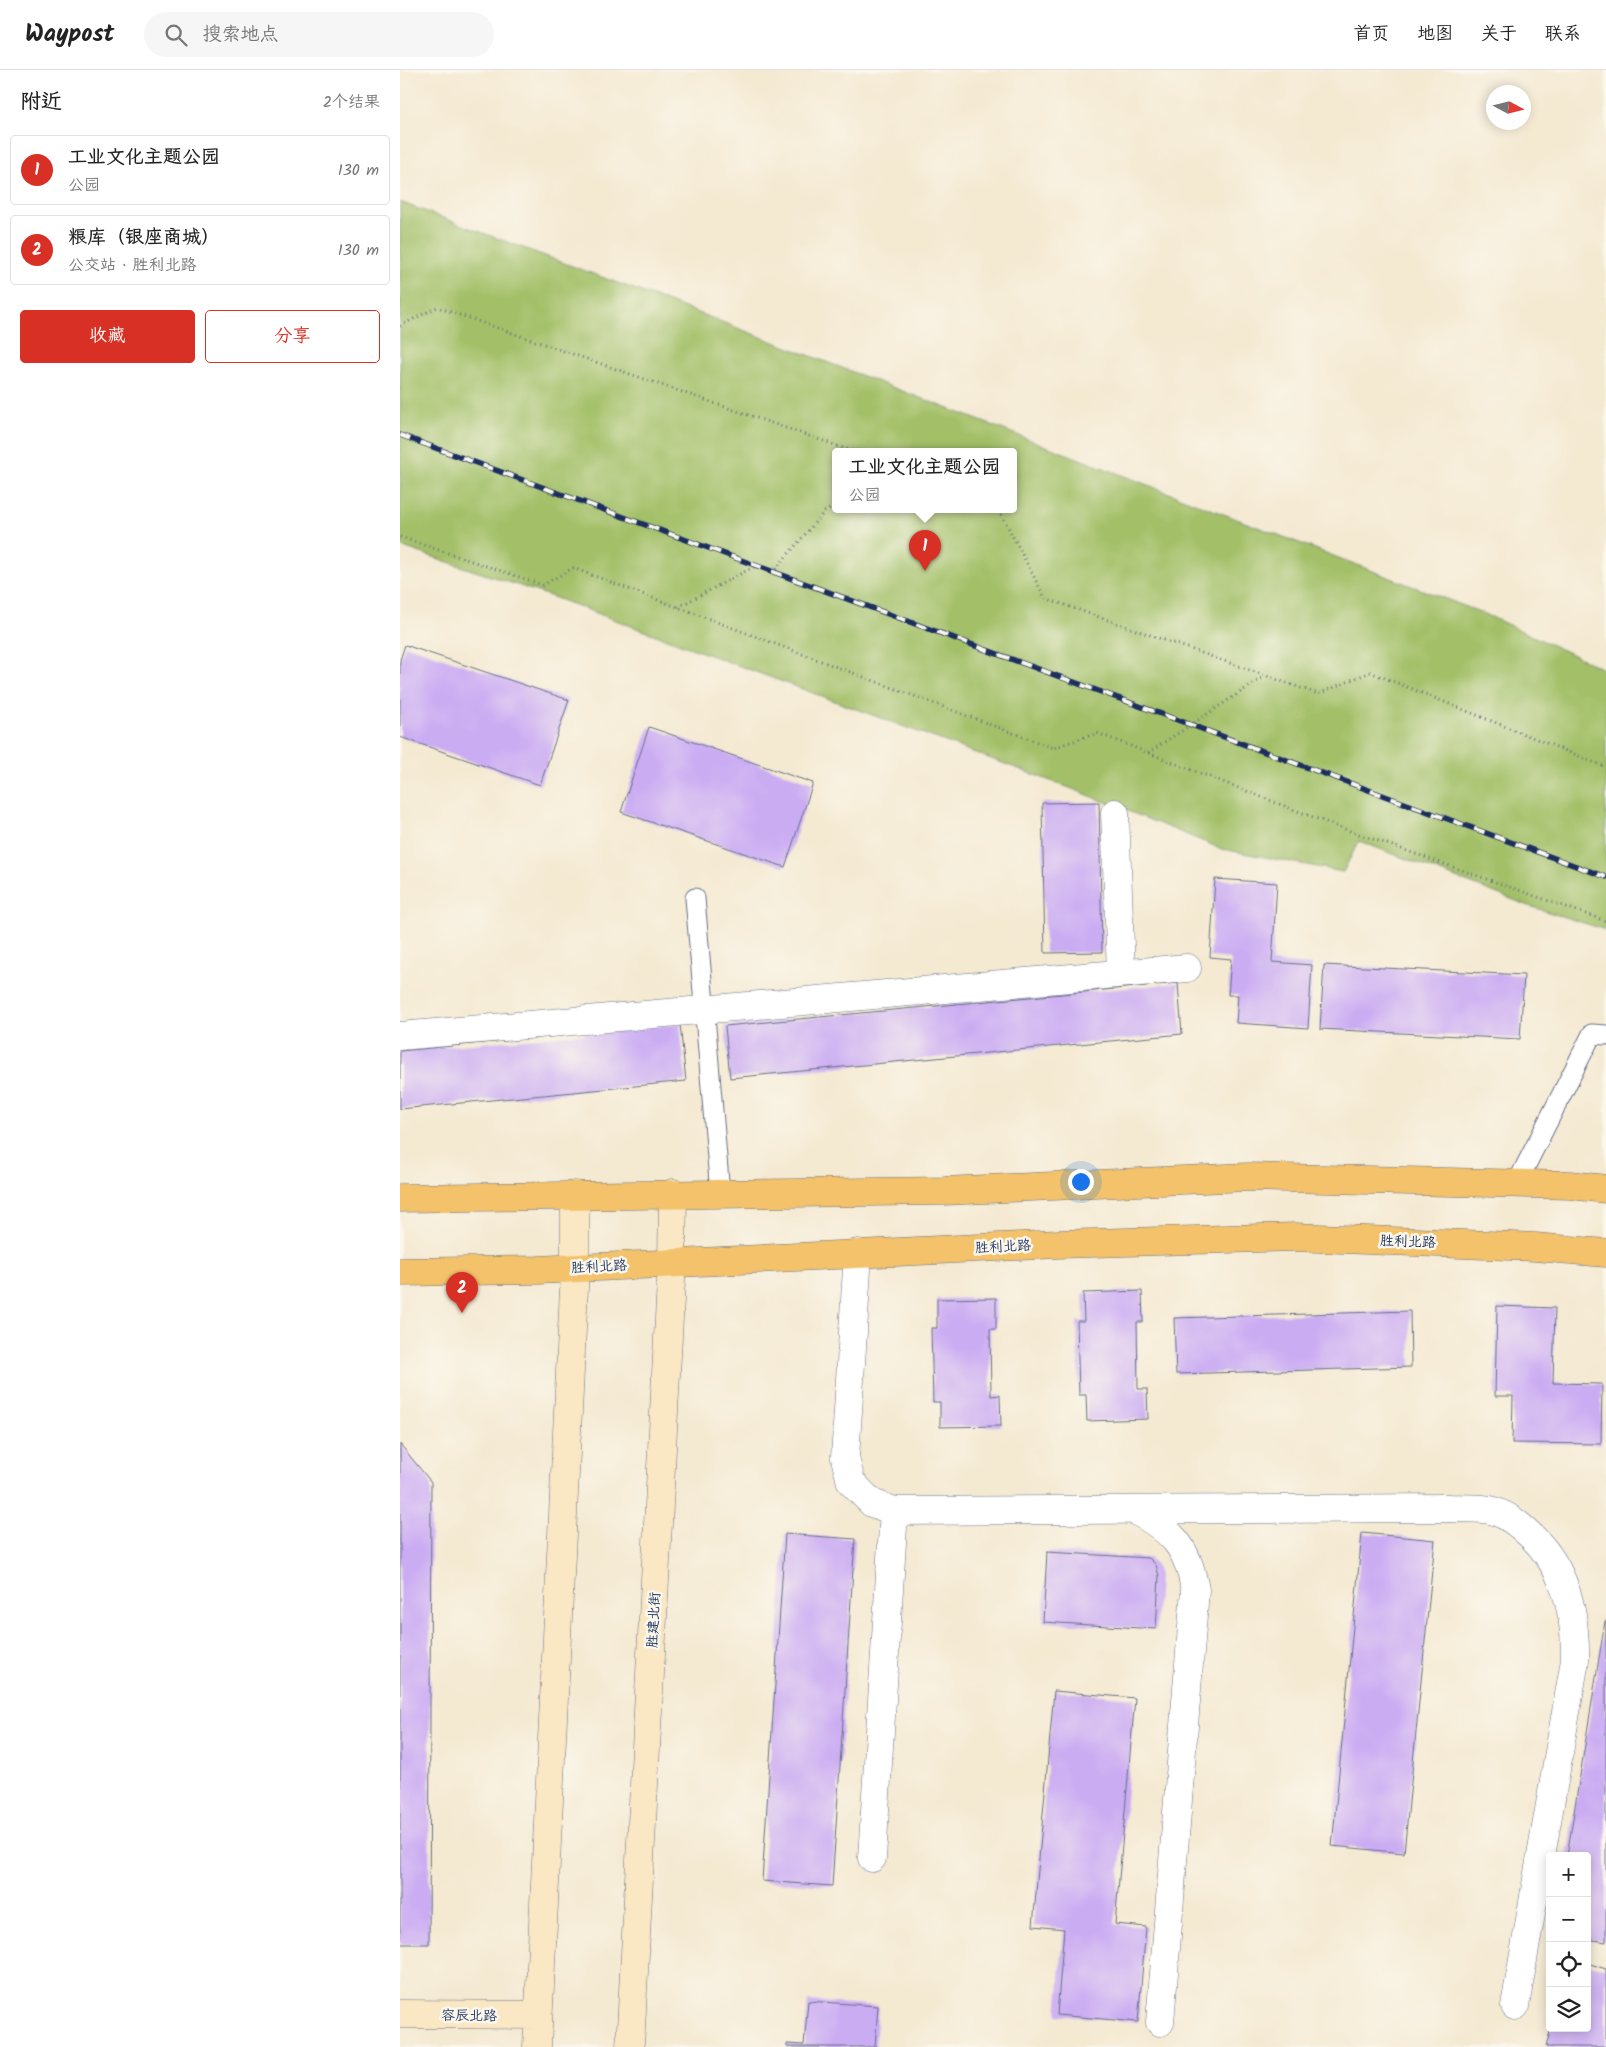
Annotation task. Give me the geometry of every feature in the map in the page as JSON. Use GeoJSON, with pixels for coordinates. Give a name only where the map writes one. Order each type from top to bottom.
{"type":"FeatureCollection","features":[{"type":"Feature","properties":{"kind":"highway"},"geometry":{"type":"LineString","coordinates":[[400,1198],[944,1191],[1248,1177],[1570,1184],[1606,1189]]}},
{"type":"Feature","properties":{"kind":"highway","name":"胜利北路"},"geometry":{"type":"LineString","coordinates":[[400,1272],[575,1268],[1058,1244],[1294,1237],[1535,1247],[1606,1253]]}},
{"type":"Feature","properties":{"kind":"main road","name":"胜建北街"},"geometry":{"type":"LineString","coordinates":[[630,2047],[672,1262],[673,1193]]}},
{"type":"Feature","properties":{"kind":"main road"},"geometry":{"type":"LineString","coordinates":[[537,2047],[575,1268],[576,1195]]}},
{"type":"Feature","properties":{"kind":"main road","name":"容辰北路"},"geometry":{"type":"LineString","coordinates":[[400,2014],[538,2015]]}},
{"type":"Feature","properties":{"kind":"street"},"geometry":{"type":"LineString","coordinates":[[1114,813],[1121,974]]}},
{"type":"Feature","properties":{"kind":"street"},"geometry":{"type":"LineString","coordinates":[[400,1036],[1187,968]]}},
{"type":"Feature","properties":{"kind":"street"},"geometry":{"type":"LineString","coordinates":[[858,1253],[846,1458],[851,1482],[872,1502],[894,1511],[1448,1508],[1493,1511],[1513,1519],[1539,1543],[1557,1568],[1570,1598],[1576,1634],[1575,1660],[1515,2006]]}},
{"type":"Feature","properties":{"kind":"street"},"geometry":{"type":"LineString","coordinates":[[1134,1510],[1157,1522],[1178,1543],[1192,1568],[1195,1590],[1160,2022]]}},
{"type":"Feature","properties":{"kind":"street"},"geometry":{"type":"LineString","coordinates":[[872,1858],[894,1511]]}},
{"type":"Feature","properties":{"kind":"lane"},"geometry":{"type":"LineString","coordinates":[[695,898],[720,1193]]}},
{"type":"Feature","properties":{"kind":"lane"},"geometry":{"type":"LineString","coordinates":[[1517,1183],[1592,1034],[1606,1035]]}},
{"type":"Feature","properties":{"kind":"path"},"geometry":{"type":"LineString","coordinates":[[400,326],[437,306],[844,448]]}},
{"type":"Feature","properties":{"kind":"path"},"geometry":{"type":"LineString","coordinates":[[677,608],[757,565],[774,571],[824,512],[832,508]]}},
{"type":"Feature","properties":{"kind":"path"},"geometry":{"type":"LineString","coordinates":[[1001,513],[1046,598],[1318,694],[1370,672],[1606,767]]}},
{"type":"Feature","properties":{"kind":"path"},"geometry":{"type":"LineString","coordinates":[[400,537],[543,585],[573,568],[1053,748],[1097,733],[1336,826],[1606,921]]}},
{"type":"Feature","properties":{"kind":"path"},"geometry":{"type":"LineString","coordinates":[[1148,753],[1265,676]]}},
{"type":"Feature","properties":{"kind":"green space"},"geometry":{"type":"Polygon","coordinates":[[[400,202],[701,314],[1485,614],[1606,670],[1606,930],[1532,907],[1359,841],[1343,872],[1222,849],[1078,791],[553,597],[400,546],[400,202]]]}},
{"type":"Feature","properties":{"kind":"building"},"geometry":{"type":"Polygon","coordinates":[[[405,645],[569,700],[540,785],[400,737],[400,660],[405,645]]]}},
{"type":"Feature","properties":{"kind":"building"},"geometry":{"type":"Polygon","coordinates":[[[649,727],[813,783],[785,867],[621,812],[649,727]]]}},
{"type":"Feature","properties":{"kind":"building"},"geometry":{"type":"Polygon","coordinates":[[[1099,802],[1102,952],[1045,953],[1042,803],[1099,802]]]}},
{"type":"Feature","properties":{"kind":"building"},"geometry":{"type":"Polygon","coordinates":[[[1215,879],[1277,883],[1272,962],[1312,965],[1308,1028],[1236,1023],[1238,995],[1228,995],[1231,959],[1210,957],[1215,879]]]}},
{"type":"Feature","properties":{"kind":"building"},"geometry":{"type":"Polygon","coordinates":[[[1324,965],[1524,975],[1520,1039],[1320,1029],[1324,965]]]}},
{"type":"Feature","properties":{"kind":"building"},"geometry":{"type":"Polygon","coordinates":[[[1178,983],[1182,1034],[730,1078],[725,1026],[1178,983]]]}},
{"type":"Feature","properties":{"kind":"building"},"geometry":{"type":"Polygon","coordinates":[[[680,1024],[686,1081],[400,1109],[400,1051],[680,1024]]]}},
{"type":"Feature","properties":{"kind":"building"},"geometry":{"type":"Polygon","coordinates":[[[1142,1291],[1143,1322],[1137,1322],[1138,1389],[1147,1389],[1148,1419],[1087,1421],[1086,1395],[1079,1395],[1077,1321],[1084,1321],[1083,1293],[1142,1291]]]}},
{"type":"Feature","properties":{"kind":"building"},"geometry":{"type":"Polygon","coordinates":[[[996,1298],[996,1329],[990,1329],[991,1396],[1000,1395],[1001,1426],[940,1427],[940,1402],[933,1402],[931,1328],[937,1328],[937,1299],[996,1298]]]}},
{"type":"Feature","properties":{"kind":"building"},"geometry":{"type":"Polygon","coordinates":[[[1497,1306],[1555,1308],[1553,1383],[1602,1384],[1601,1444],[1512,1443],[1513,1396],[1495,1396],[1497,1306]]]}},
{"type":"Feature","properties":{"kind":"building"},"geometry":{"type":"Polygon","coordinates":[[[1410,1311],[1411,1367],[1176,1374],[1174,1318],[1410,1311]]]}},
{"type":"Feature","properties":{"kind":"building"},"geometry":{"type":"Polygon","coordinates":[[[400,1444],[431,1482],[429,1944],[400,1944],[400,1444]]]}},
{"type":"Feature","properties":{"kind":"building"},"geometry":{"type":"Polygon","coordinates":[[[1362,1533],[1435,1540],[1404,1853],[1332,1846],[1362,1533]]]}},
{"type":"Feature","properties":{"kind":"building"},"geometry":{"type":"Polygon","coordinates":[[[785,1534],[855,1539],[832,1886],[762,1881],[785,1534]]]}},
{"type":"Feature","properties":{"kind":"building"},"geometry":{"type":"Polygon","coordinates":[[[1047,1552],[1149,1558],[1156,1565],[1159,1576],[1156,1629],[1043,1622],[1047,1552]]]}},
{"type":"Feature","properties":{"kind":"building"},"geometry":{"type":"Polygon","coordinates":[[[1606,1621],[1606,1942],[1591,1940],[1591,1852],[1568,1852],[1606,1621]]]}},
{"type":"Feature","properties":{"kind":"building"},"geometry":{"type":"Polygon","coordinates":[[[1054,1691],[1135,1698],[1115,1924],[1146,1927],[1138,2022],[1057,2015],[1064,1929],[1033,1926],[1054,1691]]]}},
{"type":"Feature","properties":{"kind":"building"},"geometry":{"type":"Polygon","coordinates":[[[1591,1964],[1606,1969],[1606,2047],[1546,2047],[1550,2032],[1591,2032],[1591,1964]]]}},
{"type":"Feature","properties":{"kind":"building"},"geometry":{"type":"Polygon","coordinates":[[[808,2001],[878,2006],[875,2047],[787,2047],[787,2044],[804,2045],[808,2001]]]}},
{"type":"Feature","properties":{"kind":"railway"},"geometry":{"type":"LineString","coordinates":[[400,435],[1606,877]]}},
{"type":"Feature","properties":{"kind":"place","name":"工业文化主题公园"},"geometry":{"type":"Point","coordinates":[925,571]}},
{"type":"Feature","properties":{"kind":"place","name":"粮库（银座商城）"},"geometry":{"type":"Point","coordinates":[462,1313]}}]}
